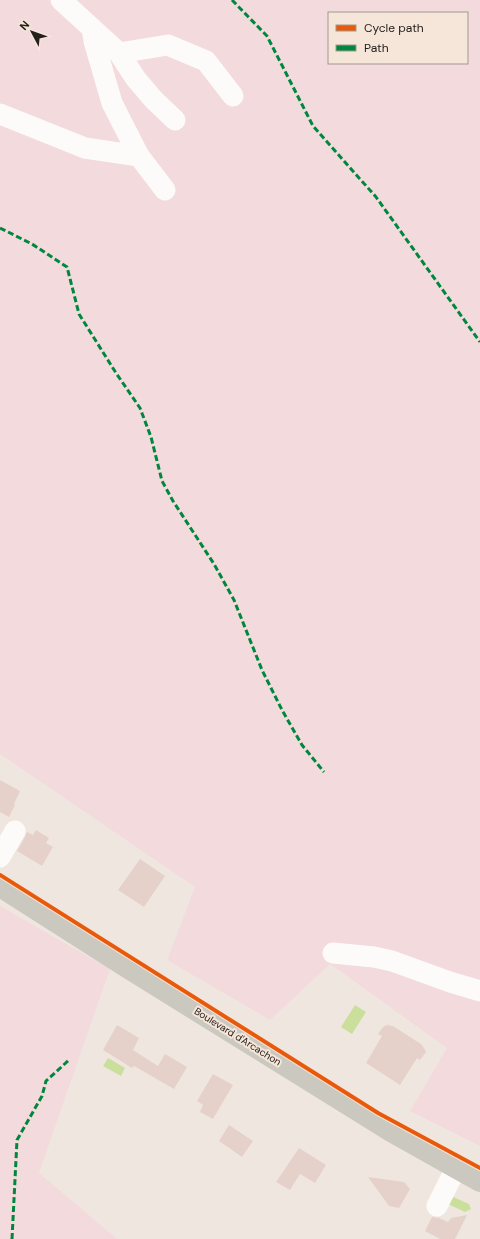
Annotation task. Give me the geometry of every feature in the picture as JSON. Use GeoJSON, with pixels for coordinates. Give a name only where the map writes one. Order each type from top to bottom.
{"type":"FeatureCollection","features":[{"type":"Feature","properties":{"kind":"main road","name":"Boulevard d'Arcachon"},"geometry":{"type":"LineString","coordinates":[[0,886],[127,967],[391,1131],[480,1181]]}},
{"type":"Feature","properties":{"kind":"lane"},"geometry":{"type":"LineString","coordinates":[[61,0],[119,53],[136,79],[154,100],[175,120]]}},
{"type":"Feature","properties":{"kind":"lane"},"geometry":{"type":"LineString","coordinates":[[92,28],[94,41],[112,103],[139,156],[165,190]]}},
{"type":"Feature","properties":{"kind":"lane"},"geometry":{"type":"LineString","coordinates":[[119,53],[168,45],[206,61],[233,96]]}},
{"type":"Feature","properties":{"kind":"lane"},"geometry":{"type":"LineString","coordinates":[[0,114],[85,148],[139,156]]}},
{"type":"Feature","properties":{"kind":"lane"},"geometry":{"type":"LineString","coordinates":[[0,856],[15,831]]}},
{"type":"Feature","properties":{"kind":"lane"},"geometry":{"type":"LineString","coordinates":[[333,953],[374,957],[392,961],[480,991]]}},
{"type":"Feature","properties":{"kind":"lane"},"geometry":{"type":"LineString","coordinates":[[437,1206],[456,1168]]}},
{"type":"Feature","properties":{"kind":"shaded area"},"geometry":{"type":"Polygon","coordinates":[[[0,0],[480,0],[480,1146],[410,1111],[447,1048],[330,964],[270,1020],[167,960],[195,887],[0,754],[0,0]]]}},
{"type":"Feature","properties":{"kind":"shaded area"},"geometry":{"type":"Polygon","coordinates":[[[0,906],[110,969],[39,1173],[117,1239],[0,1239],[0,906]]]}},
{"type":"Feature","properties":{"kind":"shaded area"},"geometry":{"type":"Polygon","coordinates":[[[355,1005],[366,1012],[352,1034],[341,1027],[355,1005]]]}},
{"type":"Feature","properties":{"kind":"shaded area"},"geometry":{"type":"Polygon","coordinates":[[[108,1058],[125,1068],[121,1076],[103,1066],[108,1058]]]}},
{"type":"Feature","properties":{"kind":"shaded area"},"geometry":{"type":"Polygon","coordinates":[[[451,1196],[469,1204],[471,1209],[465,1212],[448,1204],[451,1196]]]}},
{"type":"Feature","properties":{"kind":"building"},"geometry":{"type":"Polygon","coordinates":[[[0,780],[20,791],[9,817],[0,812],[0,780]]]}},
{"type":"Feature","properties":{"kind":"building"},"geometry":{"type":"Polygon","coordinates":[[[36,830],[49,838],[46,843],[53,847],[42,866],[17,851],[27,832],[33,835],[36,830]]]}},
{"type":"Feature","properties":{"kind":"building"},"geometry":{"type":"Polygon","coordinates":[[[140,859],[165,876],[144,907],[118,890],[140,859]]]}},
{"type":"Feature","properties":{"kind":"building"},"geometry":{"type":"Polygon","coordinates":[[[117,1025],[139,1038],[133,1050],[158,1066],[165,1054],[187,1067],[174,1089],[134,1066],[132,1068],[103,1050],[117,1025]]]}},
{"type":"Feature","properties":{"kind":"building"},"geometry":{"type":"Polygon","coordinates":[[[387,1025],[393,1026],[421,1044],[426,1052],[420,1060],[417,1058],[400,1085],[366,1063],[382,1036],[378,1034],[383,1027],[387,1025]]]}},
{"type":"Feature","properties":{"kind":"building"},"geometry":{"type":"Polygon","coordinates":[[[213,1074],[233,1085],[213,1119],[200,1112],[203,1105],[197,1101],[213,1074]]]}},
{"type":"Feature","properties":{"kind":"building"},"geometry":{"type":"Polygon","coordinates":[[[229,1125],[253,1141],[242,1157],[219,1141],[229,1125]]]}},
{"type":"Feature","properties":{"kind":"building"},"geometry":{"type":"Polygon","coordinates":[[[299,1148],[326,1165],[315,1183],[300,1174],[290,1190],[276,1182],[299,1148]]]}},
{"type":"Feature","properties":{"kind":"building"},"geometry":{"type":"Polygon","coordinates":[[[368,1177],[404,1182],[410,1189],[399,1208],[389,1206],[368,1177]]]}},
{"type":"Feature","properties":{"kind":"building"},"geometry":{"type":"Polygon","coordinates":[[[467,1215],[455,1239],[440,1239],[425,1231],[432,1217],[448,1222],[451,1218],[467,1215]]]}},
{"type":"Feature","properties":{"kind":"marked path"},"geometry":{"type":"LineString","coordinates":[[232,0],[267,36],[313,126],[376,197],[480,342]]}},
{"type":"Feature","properties":{"kind":"marked path"},"geometry":{"type":"LineString","coordinates":[[0,228],[32,244],[67,267],[79,314],[140,408],[151,437],[162,481],[173,501],[214,564],[234,600],[262,670],[282,710],[302,745],[324,772]]}},
{"type":"Feature","properties":{"kind":"marked path"},"geometry":{"type":"LineString","coordinates":[[12,1239],[17,1140],[42,1096],[46,1081],[69,1060]]}},
{"type":"Feature","properties":{"kind":"cycle path"},"geometry":{"type":"LineString","coordinates":[[0,875],[378,1113],[480,1168]]}}]}
